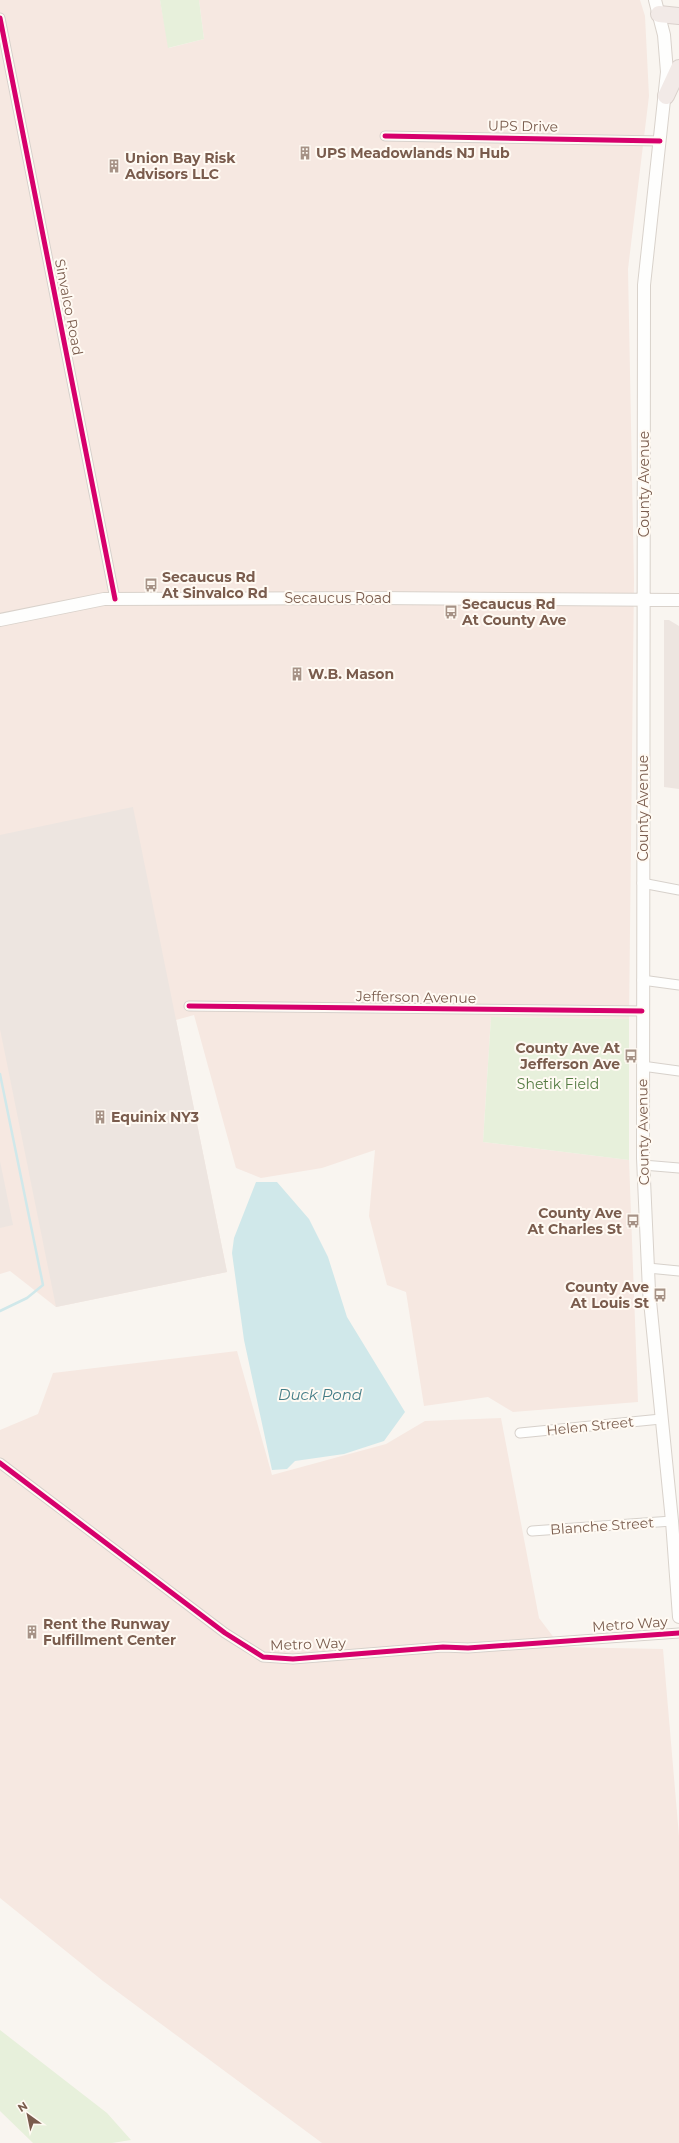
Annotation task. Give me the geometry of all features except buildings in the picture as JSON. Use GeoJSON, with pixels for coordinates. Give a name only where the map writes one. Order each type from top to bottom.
{"type":"FeatureCollection","features":[{"type":"Feature","properties":{"kind":"highway"},"geometry":{"type":"LineString","coordinates":[[657,7],[679,16]]}},
{"type":"Feature","properties":{"kind":"highway"},"geometry":{"type":"LineString","coordinates":[[666,96],[679,68]]}},
{"type":"Feature","properties":{"kind":"main road","name":"County Avenue"},"geometry":{"type":"LineString","coordinates":[[657,7],[667,60],[666,96],[644,285],[642,883],[643,1165],[648,1268],[661,1419],[672,1521],[679,1615]]}},
{"type":"Feature","properties":{"kind":"main road","name":"Secaucus Road"},"geometry":{"type":"LineString","coordinates":[[0,620],[104,599],[376,598],[679,600]]}},
{"type":"Feature","properties":{"kind":"street","name":"Sinvalco Road"},"geometry":{"type":"LineString","coordinates":[[0,18],[115,599]]}},
{"type":"Feature","properties":{"kind":"street","name":"UPS Drive"},"geometry":{"type":"LineString","coordinates":[[385,136],[660,141]]}},
{"type":"Feature","properties":{"kind":"street"},"geometry":{"type":"LineString","coordinates":[[642,883],[679,890]]}},
{"type":"Feature","properties":{"kind":"street"},"geometry":{"type":"LineString","coordinates":[[642,980],[679,985]]}},
{"type":"Feature","properties":{"kind":"street","name":"Jefferson Avenue"},"geometry":{"type":"LineString","coordinates":[[189,1006],[642,1011]]}},
{"type":"Feature","properties":{"kind":"street"},"geometry":{"type":"LineString","coordinates":[[642,1066],[679,1071]]}},
{"type":"Feature","properties":{"kind":"street"},"geometry":{"type":"LineString","coordinates":[[643,1165],[679,1168]]}},
{"type":"Feature","properties":{"kind":"street"},"geometry":{"type":"LineString","coordinates":[[648,1268],[679,1271]]}},
{"type":"Feature","properties":{"kind":"street","name":"Helen Street"},"geometry":{"type":"LineString","coordinates":[[520,1433],[661,1419]]}},
{"type":"Feature","properties":{"kind":"street","name":"Metro Way"},"geometry":{"type":"LineString","coordinates":[[0,1463],[225,1633],[263,1657],[293,1659],[443,1647],[464,1648],[679,1633]]}},
{"type":"Feature","properties":{"kind":"street","name":"Blanche Street"},"geometry":{"type":"LineString","coordinates":[[532,1531],[672,1521]]}},
{"type":"Feature","properties":{"kind":"shaded area"},"geometry":{"type":"Polygon","coordinates":[[[0,0],[160,0],[169,48],[204,39],[199,0],[640,0],[645,16],[649,96],[628,269],[634,580],[629,1019],[491,1017],[483,1142],[629,1160],[638,1402],[513,1412],[488,1397],[424,1406],[406,1292],[387,1285],[369,1216],[375,1150],[322,1168],[261,1178],[236,1168],[194,1015],[176,1020],[227,1272],[56,1307],[10,1271],[0,1274],[0,0]]]}},
{"type":"Feature","properties":{"kind":"shaded area"},"geometry":{"type":"Polygon","coordinates":[[[664,620],[669,620],[679,626],[679,789],[664,787],[664,620]]]}},
{"type":"Feature","properties":{"kind":"shaded area"},"geometry":{"type":"Polygon","coordinates":[[[133,807],[227,1272],[56,1307],[0,1029],[0,835],[133,807]]]}},
{"type":"Feature","properties":{"kind":"shaded area"},"geometry":{"type":"Polygon","coordinates":[[[0,1161],[13,1225],[0,1228],[0,1161]]]}},
{"type":"Feature","properties":{"kind":"shaded area"},"geometry":{"type":"Polygon","coordinates":[[[237,1351],[272,1475],[386,1444],[425,1421],[501,1418],[539,1618],[561,1647],[663,1649],[679,1836],[679,2143],[322,2143],[103,1981],[0,1898],[0,1430],[38,1414],[53,1373],[237,1351]]]}},
{"type":"Feature","properties":{"kind":"green space"},"geometry":{"type":"Polygon","coordinates":[[[160,0],[199,0],[204,39],[168,48],[160,0]]]}},
{"type":"Feature","properties":{"kind":"green space","name":"Shetik Field"},"geometry":{"type":"Polygon","coordinates":[[[491,1017],[629,1019],[629,1160],[483,1142],[491,1017]]]}},
{"type":"Feature","properties":{"kind":"green space"},"geometry":{"type":"Polygon","coordinates":[[[0,2030],[107,2113],[131,2140],[112,2143],[33,2143],[0,2111],[0,2030]]]}},
{"type":"Feature","properties":{"kind":"water","name":"Duck Pond"},"geometry":{"type":"Polygon","coordinates":[[[256,1182],[277,1182],[309,1219],[328,1257],[347,1317],[405,1412],[384,1441],[344,1454],[295,1461],[287,1469],[272,1470],[244,1340],[232,1253],[234,1238],[256,1182]]]}},
{"type":"Feature","properties":{"kind":"waterway"},"geometry":{"type":"LineString","coordinates":[[0,1074],[43,1285],[27,1298],[0,1311]]}},
{"type":"Feature","properties":{"kind":"cycle path"},"geometry":{"type":"LineString","coordinates":[[0,18],[115,599]]}},
{"type":"Feature","properties":{"kind":"cycle path"},"geometry":{"type":"LineString","coordinates":[[385,136],[660,141]]}},
{"type":"Feature","properties":{"kind":"cycle path"},"geometry":{"type":"LineString","coordinates":[[189,1006],[642,1011]]}},
{"type":"Feature","properties":{"kind":"cycle path"},"geometry":{"type":"LineString","coordinates":[[0,1463],[225,1633],[263,1657],[293,1659],[443,1647],[468,1648],[679,1633]]}},
{"type":"Feature","properties":{"kind":"place","name":"UPS Meadowlands NJ Hub"},"geometry":{"type":"Point","coordinates":[305,153]}},
{"type":"Feature","properties":{"kind":"place","name":"Union Bay Risk Advisors LLC"},"geometry":{"type":"Point","coordinates":[114,166]}},
{"type":"Feature","properties":{"kind":"place","name":"Secaucus Rd At Sinvalco Rd"},"geometry":{"type":"Point","coordinates":[151,585]}},
{"type":"Feature","properties":{"kind":"place","name":"Secaucus Rd At County Ave"},"geometry":{"type":"Point","coordinates":[451,612]}},
{"type":"Feature","properties":{"kind":"place","name":"W.B. Mason"},"geometry":{"type":"Point","coordinates":[297,674]}},
{"type":"Feature","properties":{"kind":"place","name":"County Ave At Jefferson Ave"},"geometry":{"type":"Point","coordinates":[631,1056]}},
{"type":"Feature","properties":{"kind":"place","name":"Equinix NY3"},"geometry":{"type":"Point","coordinates":[100,1117]}},
{"type":"Feature","properties":{"kind":"place","name":"County Ave At Charles St"},"geometry":{"type":"Point","coordinates":[633,1221]}},
{"type":"Feature","properties":{"kind":"place","name":"County Ave At Louis St"},"geometry":{"type":"Point","coordinates":[660,1295]}},
{"type":"Feature","properties":{"kind":"place","name":"Rent the Runway Fulfillment Center"},"geometry":{"type":"Point","coordinates":[32,1632]}}]}
